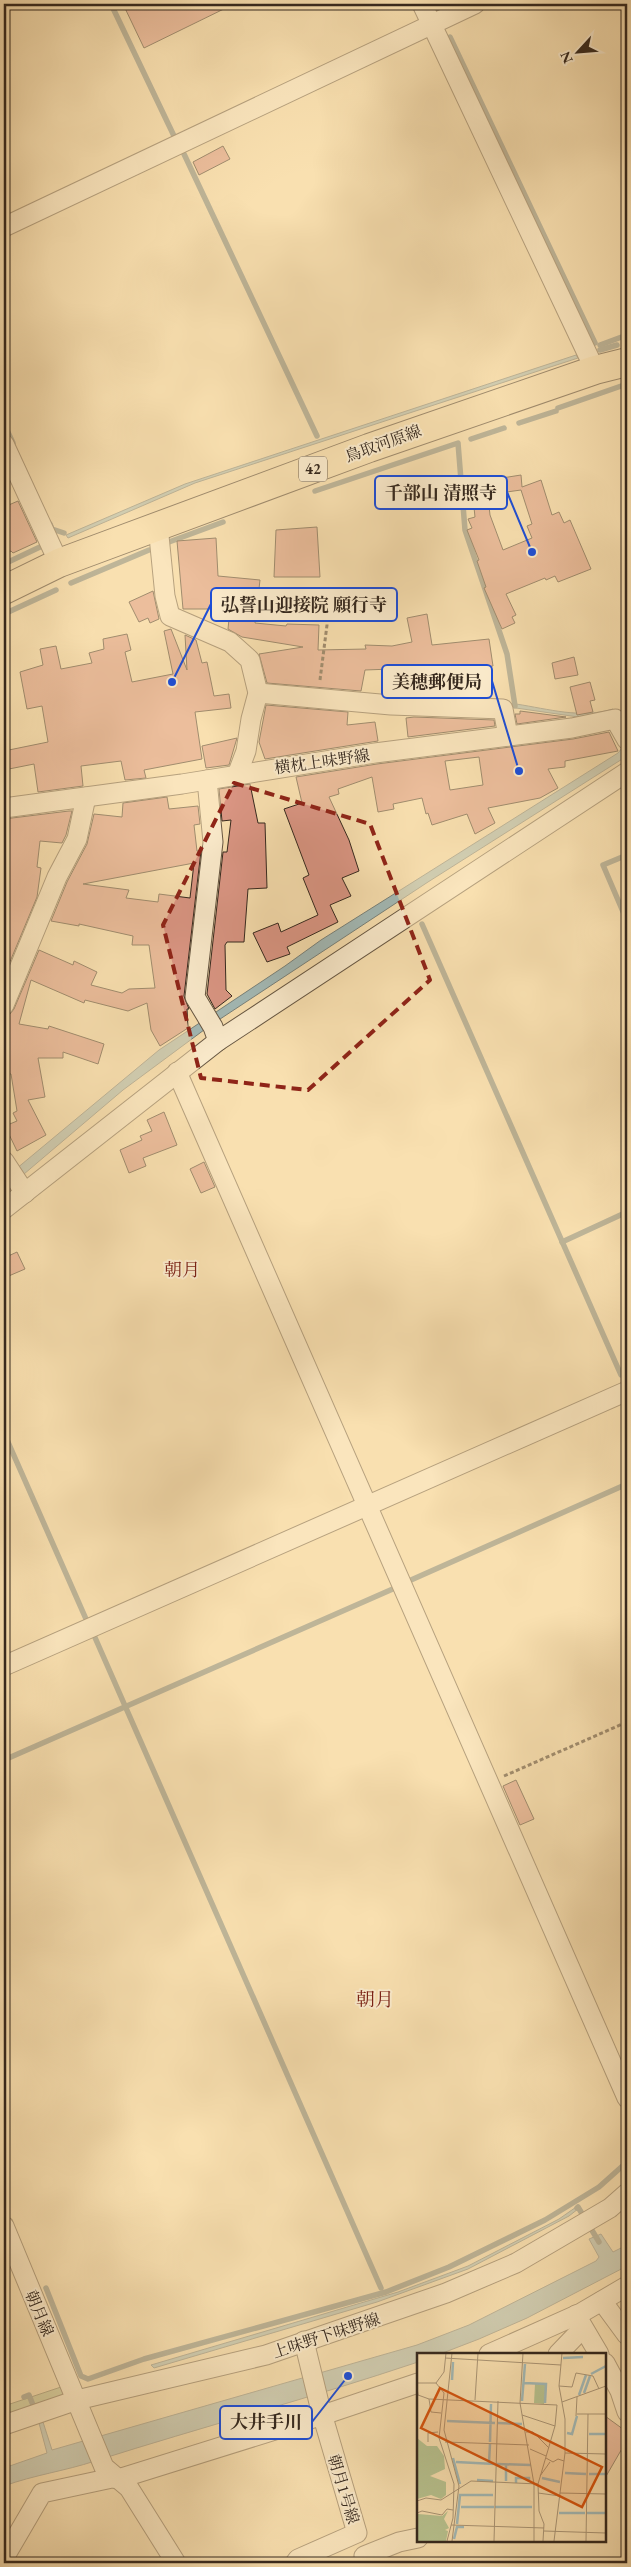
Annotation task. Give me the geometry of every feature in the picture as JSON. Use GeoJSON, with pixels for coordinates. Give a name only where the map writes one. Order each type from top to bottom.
{"type":"FeatureCollection","features":[{"type":"Feature","properties":{"kind":"main road","name":"鳥取河原線"},"geometry":{"type":"LineString","coordinates":[[4,590],[59,563],[369,448],[596,370],[627,362]]}},
{"type":"Feature","properties":{"kind":"street"},"geometry":{"type":"LineString","coordinates":[[422,4],[596,370]]}},
{"type":"Feature","properties":{"kind":"street"},"geometry":{"type":"LineString","coordinates":[[4,227],[476,4]]}},
{"type":"Feature","properties":{"kind":"street"},"geometry":{"type":"LineString","coordinates":[[4,444],[59,563]]}},
{"type":"Feature","properties":{"kind":"street"},"geometry":{"type":"LineString","coordinates":[[158,526],[165,596],[170,616],[230,642],[250,660],[258,693],[251,719],[246,752],[237,775]]}},
{"type":"Feature","properties":{"kind":"street"},"geometry":{"type":"LineString","coordinates":[[258,693],[391,705],[503,709],[508,736]]}},
{"type":"Feature","properties":{"kind":"street","name":"横枕上味野線"},"geometry":{"type":"LineString","coordinates":[[4,808],[572,728],[621,716],[627,740]]}},
{"type":"Feature","properties":{"kind":"street"},"geometry":{"type":"LineString","coordinates":[[4,1209],[218,1041],[627,772]]}},
{"type":"Feature","properties":{"kind":"street"},"geometry":{"type":"LineString","coordinates":[[207,780],[213,842],[194,997],[213,1027],[218,1041]]}},
{"type":"Feature","properties":{"kind":"street"},"geometry":{"type":"LineString","coordinates":[[4,1005],[57,877],[77,838],[86,797]]}},
{"type":"Feature","properties":{"kind":"street"},"geometry":{"type":"LineString","coordinates":[[177,1072],[369,1506],[627,2098]]}},
{"type":"Feature","properties":{"kind":"street"},"geometry":{"type":"LineString","coordinates":[[4,1161],[25,1193]]}},
{"type":"Feature","properties":{"kind":"street"},"geometry":{"type":"LineString","coordinates":[[4,1666],[627,1391]]}},
{"type":"Feature","properties":{"kind":"street","name":"上味野下味野線"},"geometry":{"type":"LineString","coordinates":[[4,2425],[239,2362],[306,2349],[350,2328],[446,2293],[516,2263],[610,2208],[627,2193]]}},
{"type":"Feature","properties":{"kind":"street","name":"朝月線"},"geometry":{"type":"LineString","coordinates":[[4,2226],[78,2405],[111,2473]]}},
{"type":"Feature","properties":{"kind":"street"},"geometry":{"type":"LineString","coordinates":[[559,2353],[580,2322],[602,2301],[627,2286]]}},
{"type":"Feature","properties":{"kind":"street"},"geometry":{"type":"LineString","coordinates":[[602,2301],[627,2335]]}},
{"type":"Feature","properties":{"kind":"street"},"geometry":{"type":"LineString","coordinates":[[492,2353],[580,2322]]}},
{"type":"Feature","properties":{"kind":"street"},"geometry":{"type":"LineString","coordinates":[[580,2322],[598,2353]]}},
{"type":"Feature","properties":{"kind":"street","name":"朝月1号線"},"geometry":{"type":"LineString","coordinates":[[295,2563],[298,2559],[357,2533],[321,2411],[306,2349]]}},
{"type":"Feature","properties":{"kind":"street"},"geometry":{"type":"LineString","coordinates":[[606,2365],[620,2391],[627,2412]]}},
{"type":"Feature","properties":{"kind":"street"},"geometry":{"type":"LineString","coordinates":[[111,2473],[417,2383]]}},
{"type":"Feature","properties":{"kind":"street"},"geometry":{"type":"LineString","coordinates":[[4,2558],[42,2493],[112,2478],[111,2473]]}},
{"type":"Feature","properties":{"kind":"street"},"geometry":{"type":"LineString","coordinates":[[111,2473],[129,2488],[176,2563]]}},
{"type":"Feature","properties":{"kind":"street"},"geometry":{"type":"LineString","coordinates":[[357,2533],[366,2560],[399,2542],[417,2538]]}},
{"type":"Feature","properties":{"kind":"path"},"geometry":{"type":"LineString","coordinates":[[318,698],[327,626],[327,602]]}},
{"type":"Feature","properties":{"kind":"path"},"geometry":{"type":"LineString","coordinates":[[490,1783],[627,1722]]}},
{"type":"Feature","properties":{"kind":"highlighted area"},"geometry":{"type":"Polygon","coordinates":[[[234,783],[370,824],[430,980],[308,1090],[201,1078],[163,925],[234,783]]]}},
{"type":"Feature","properties":{"kind":"green space"},"geometry":{"type":"Polygon","coordinates":[[[64,2386],[66,2394],[4,2419],[4,2406],[64,2386]]]}},
{"type":"Feature","properties":{"kind":"water"},"geometry":{"type":"Polygon","coordinates":[[[576,355],[578,358],[195,483],[68,538],[66,535],[185,484],[576,355]]]}},
{"type":"Feature","properties":{"kind":"water"},"geometry":{"type":"Polygon","coordinates":[[[516,704],[577,713],[601,712],[613,709],[614,712],[585,718],[516,708],[516,704]]]}},
{"type":"Feature","properties":{"kind":"water"},"geometry":{"type":"Polygon","coordinates":[[[622,748],[627,756],[428,882],[208,1027],[123,1090],[4,1191],[4,1179],[159,1050],[321,940],[618,753],[622,748]]]}},
{"type":"Feature","properties":{"kind":"water"},"geometry":{"type":"Polygon","coordinates":[[[579,2205],[582,2211],[578,2209],[569,2216],[468,2269],[377,2302],[154,2368],[151,2365],[398,2292],[468,2266],[559,2219],[579,2205]]]}},
{"type":"Feature","properties":{"kind":"water"},"geometry":{"type":"Polygon","coordinates":[[[601,2234],[613,2252],[627,2245],[627,2266],[527,2318],[479,2339],[443,2353],[417,2353],[417,2362],[84,2464],[4,2486],[4,2468],[47,2453],[39,2423],[43,2422],[52,2450],[417,2345],[469,2325],[596,2261],[599,2257],[589,2239],[601,2234]]]}},
{"type":"Feature","properties":{"kind":"building"},"geometry":{"type":"Polygon","coordinates":[[[123,4],[234,4],[144,48],[123,4]]]}},
{"type":"Feature","properties":{"kind":"building"},"geometry":{"type":"Polygon","coordinates":[[[223,146],[230,159],[199,175],[193,162],[223,146]]]}},
{"type":"Feature","properties":{"kind":"building"},"geometry":{"type":"Polygon","coordinates":[[[521,475],[522,487],[541,480],[552,515],[559,512],[564,523],[570,520],[591,569],[558,582],[555,576],[546,580],[545,578],[506,594],[516,615],[512,617],[515,623],[502,629],[484,588],[486,587],[477,561],[479,560],[467,530],[472,528],[468,519],[475,517],[473,498],[488,497],[490,515],[503,550],[532,538],[527,526],[532,524],[521,490],[485,495],[483,481],[521,475]]]}},
{"type":"Feature","properties":{"kind":"building"},"geometry":{"type":"Polygon","coordinates":[[[18,501],[37,542],[13,553],[11,551],[4,554],[4,507],[18,501]]]}},
{"type":"Feature","properties":{"kind":"building"},"geometry":{"type":"Polygon","coordinates":[[[317,527],[320,577],[274,577],[276,530],[317,527]]]}},
{"type":"Feature","properties":{"kind":"building"},"geometry":{"type":"Polygon","coordinates":[[[216,538],[218,576],[260,580],[255,623],[286,626],[287,624],[319,625],[318,650],[366,649],[365,645],[392,646],[412,642],[407,618],[427,614],[432,645],[489,639],[493,666],[476,668],[477,682],[436,687],[435,695],[389,694],[392,669],[365,670],[361,691],[267,683],[259,654],[303,647],[242,637],[228,629],[230,609],[183,609],[177,541],[216,538]]]}},
{"type":"Feature","properties":{"kind":"building"},"geometry":{"type":"Polygon","coordinates":[[[153,591],[159,619],[150,623],[148,618],[139,622],[129,602],[153,591]]]}},
{"type":"Feature","properties":{"kind":"building"},"geometry":{"type":"Polygon","coordinates":[[[171,629],[187,670],[185,635],[196,640],[202,663],[207,662],[214,696],[229,694],[231,708],[195,712],[202,759],[144,770],[146,778],[125,780],[121,761],[81,766],[83,786],[38,792],[34,764],[4,770],[4,751],[48,742],[42,706],[27,709],[20,672],[43,665],[40,649],[56,646],[61,669],[92,663],[89,653],[104,649],[103,639],[127,634],[131,650],[125,652],[132,682],[173,674],[164,631],[171,629]]]}},
{"type":"Feature","properties":{"kind":"building"},"geometry":{"type":"Polygon","coordinates":[[[574,657],[578,675],[555,679],[552,663],[574,657]]]}},
{"type":"Feature","properties":{"kind":"building"},"geometry":{"type":"Polygon","coordinates":[[[590,682],[595,700],[590,701],[593,712],[577,715],[570,687],[590,682]]]}},
{"type":"Feature","properties":{"kind":"building"},"geometry":{"type":"Polygon","coordinates":[[[266,705],[348,712],[347,725],[375,722],[378,741],[265,759],[259,742],[266,705]]]}},
{"type":"Feature","properties":{"kind":"building"},"geometry":{"type":"Polygon","coordinates":[[[520,711],[566,717],[517,724],[515,714],[520,714],[520,711]]]}},
{"type":"Feature","properties":{"kind":"building"},"geometry":{"type":"Polygon","coordinates":[[[406,718],[494,720],[495,726],[408,737],[406,718]]]}},
{"type":"Feature","properties":{"kind":"building"},"geometry":{"type":"Polygon","coordinates":[[[609,732],[618,751],[565,761],[565,767],[548,769],[558,788],[540,798],[488,808],[495,823],[475,834],[467,814],[432,825],[428,813],[426,814],[422,798],[393,804],[394,809],[378,812],[372,777],[338,789],[339,794],[329,797],[349,840],[359,871],[342,878],[351,896],[330,905],[338,922],[287,947],[290,954],[267,962],[253,933],[278,923],[281,932],[318,915],[303,878],[309,875],[284,809],[302,803],[296,777],[377,764],[573,739],[609,732]],[[479,757],[445,761],[450,790],[483,785],[479,757]]]}},
{"type":"Feature","properties":{"kind":"building"},"geometry":{"type":"Polygon","coordinates":[[[237,738],[229,765],[206,768],[202,746],[237,738]]]}},
{"type":"Feature","properties":{"kind":"building"},"geometry":{"type":"Polygon","coordinates":[[[250,784],[258,823],[265,823],[267,888],[248,889],[244,942],[227,942],[225,945],[226,990],[232,996],[215,1009],[207,994],[223,852],[227,852],[231,820],[222,821],[219,789],[250,784]]]}},
{"type":"Feature","properties":{"kind":"building"},"geometry":{"type":"Polygon","coordinates":[[[167,797],[169,809],[198,806],[200,824],[194,825],[197,851],[201,851],[184,996],[189,1009],[187,1009],[188,1028],[160,1046],[151,1030],[147,1003],[128,1011],[85,1000],[84,1003],[31,980],[19,1024],[48,1029],[49,1026],[104,1044],[98,1064],[63,1052],[63,1058],[38,1058],[45,1097],[28,1100],[46,1135],[17,1151],[5,1126],[17,1121],[13,1113],[17,1111],[11,1074],[4,1073],[4,1016],[10,1014],[14,1009],[39,950],[73,965],[74,961],[97,972],[91,985],[122,993],[129,989],[155,988],[149,945],[132,945],[133,936],[79,924],[79,926],[51,921],[67,882],[87,844],[94,814],[122,817],[123,803],[167,797]],[[194,863],[83,884],[129,890],[126,898],[158,902],[159,894],[190,898],[194,863]]]}},
{"type":"Feature","properties":{"kind":"building"},"geometry":{"type":"Polygon","coordinates":[[[72,811],[62,843],[40,841],[37,867],[41,868],[37,897],[4,976],[4,819],[72,811]]]}},
{"type":"Feature","properties":{"kind":"building"},"geometry":{"type":"Polygon","coordinates":[[[164,1112],[177,1145],[143,1158],[146,1166],[129,1173],[120,1150],[142,1140],[140,1136],[152,1131],[147,1120],[164,1112]]]}},
{"type":"Feature","properties":{"kind":"building"},"geometry":{"type":"Polygon","coordinates":[[[204,1162],[215,1187],[201,1193],[190,1169],[204,1162]]]}},
{"type":"Feature","properties":{"kind":"building"},"geometry":{"type":"Polygon","coordinates":[[[17,1252],[25,1269],[4,1278],[4,1258],[17,1252]]]}},
{"type":"Feature","properties":{"kind":"building"},"geometry":{"type":"Polygon","coordinates":[[[516,1780],[534,1819],[520,1825],[503,1786],[516,1780]]]}},
{"type":"Feature","properties":{"kind":"building"},"geometry":{"type":"Polygon","coordinates":[[[606,2417],[627,2432],[627,2440],[606,2476],[606,2417]]]}},
{"type":"Feature","properties":{"kind":"waterway"},"geometry":{"type":"LineString","coordinates":[[111,4],[174,136]]}},
{"type":"Feature","properties":{"kind":"waterway"},"geometry":{"type":"LineString","coordinates":[[433,4],[436,10]]}},
{"type":"Feature","properties":{"kind":"waterway"},"geometry":{"type":"LineString","coordinates":[[450,37],[595,343]]}},
{"type":"Feature","properties":{"kind":"waterway"},"geometry":{"type":"LineString","coordinates":[[184,154],[317,436]]}},
{"type":"Feature","properties":{"kind":"waterway"},"geometry":{"type":"LineString","coordinates":[[600,345],[627,335]]}},
{"type":"Feature","properties":{"kind":"waterway"},"geometry":{"type":"LineString","coordinates":[[600,350],[617,345]]}},
{"type":"Feature","properties":{"kind":"waterway"},"geometry":{"type":"LineString","coordinates":[[558,408],[627,384]]}},
{"type":"Feature","properties":{"kind":"waterway"},"geometry":{"type":"LineString","coordinates":[[519,423],[556,411]]}},
{"type":"Feature","properties":{"kind":"waterway"},"geometry":{"type":"LineString","coordinates":[[4,424],[13,443]]}},
{"type":"Feature","properties":{"kind":"waterway"},"geometry":{"type":"LineString","coordinates":[[471,439],[504,428]]}},
{"type":"Feature","properties":{"kind":"waterway"},"geometry":{"type":"LineString","coordinates":[[315,491],[458,443],[465,530],[507,654],[515,706]]}},
{"type":"Feature","properties":{"kind":"waterway"},"geometry":{"type":"LineString","coordinates":[[169,542],[223,522]]}},
{"type":"Feature","properties":{"kind":"waterway"},"geometry":{"type":"LineString","coordinates":[[50,524],[52,529],[64,533]]}},
{"type":"Feature","properties":{"kind":"waterway"},"geometry":{"type":"LineString","coordinates":[[4,564],[40,547]]}},
{"type":"Feature","properties":{"kind":"waterway"},"geometry":{"type":"LineString","coordinates":[[71,583],[149,550]]}},
{"type":"Feature","properties":{"kind":"waterway"},"geometry":{"type":"LineString","coordinates":[[4,614],[56,590]]}},
{"type":"Feature","properties":{"kind":"waterway"},"geometry":{"type":"LineString","coordinates":[[627,855],[603,865],[627,921]]}},
{"type":"Feature","properties":{"kind":"waterway"},"geometry":{"type":"LineString","coordinates":[[422,924],[621,1375]]}},
{"type":"Feature","properties":{"kind":"waterway"},"geometry":{"type":"LineString","coordinates":[[562,1242],[627,1212]]}},
{"type":"Feature","properties":{"kind":"waterway"},"geometry":{"type":"LineString","coordinates":[[4,1433],[86,1619]]}},
{"type":"Feature","properties":{"kind":"waterway"},"geometry":{"type":"LineString","coordinates":[[411,1580],[627,1484]]}},
{"type":"Feature","properties":{"kind":"waterway"},"geometry":{"type":"LineString","coordinates":[[4,1760],[395,1588]]}},
{"type":"Feature","properties":{"kind":"waterway"},"geometry":{"type":"LineString","coordinates":[[93,1633],[381,2288]]}},
{"type":"Feature","properties":{"kind":"waterway"},"geometry":{"type":"LineString","coordinates":[[46,2288],[81,2376],[88,2379],[144,2359],[386,2292],[449,2267],[545,2220],[599,2187],[627,2162]]}},
{"type":"Feature","properties":{"kind":"waterway"},"geometry":{"type":"LineString","coordinates":[[577,2208],[599,2242]]}},
{"type":"Feature","properties":{"kind":"waterway"},"geometry":{"type":"LineString","coordinates":[[24,2397],[29,2395],[35,2410]]}},
{"type":"Feature","properties":{"kind":"place","name":"千部山 清照寺"},"geometry":{"type":"Point","coordinates":[532,552]}},
{"type":"Feature","properties":{"kind":"place","name":"弘誓山迎接院 願行寺"},"geometry":{"type":"Point","coordinates":[172,682]}},
{"type":"Feature","properties":{"kind":"place","name":"美穂郵便局"},"geometry":{"type":"Point","coordinates":[519,771]}},
{"type":"Feature","properties":{"kind":"place","name":"大井手川"},"geometry":{"type":"Point","coordinates":[348,2376]}},
{"type":"Feature","properties":{"kind":"district","name":"朝月"},"geometry":{"type":"Point","coordinates":[182,1270]}},
{"type":"Feature","properties":{"kind":"district","name":"朝月"},"geometry":{"type":"Point","coordinates":[375,1999]}}]}
